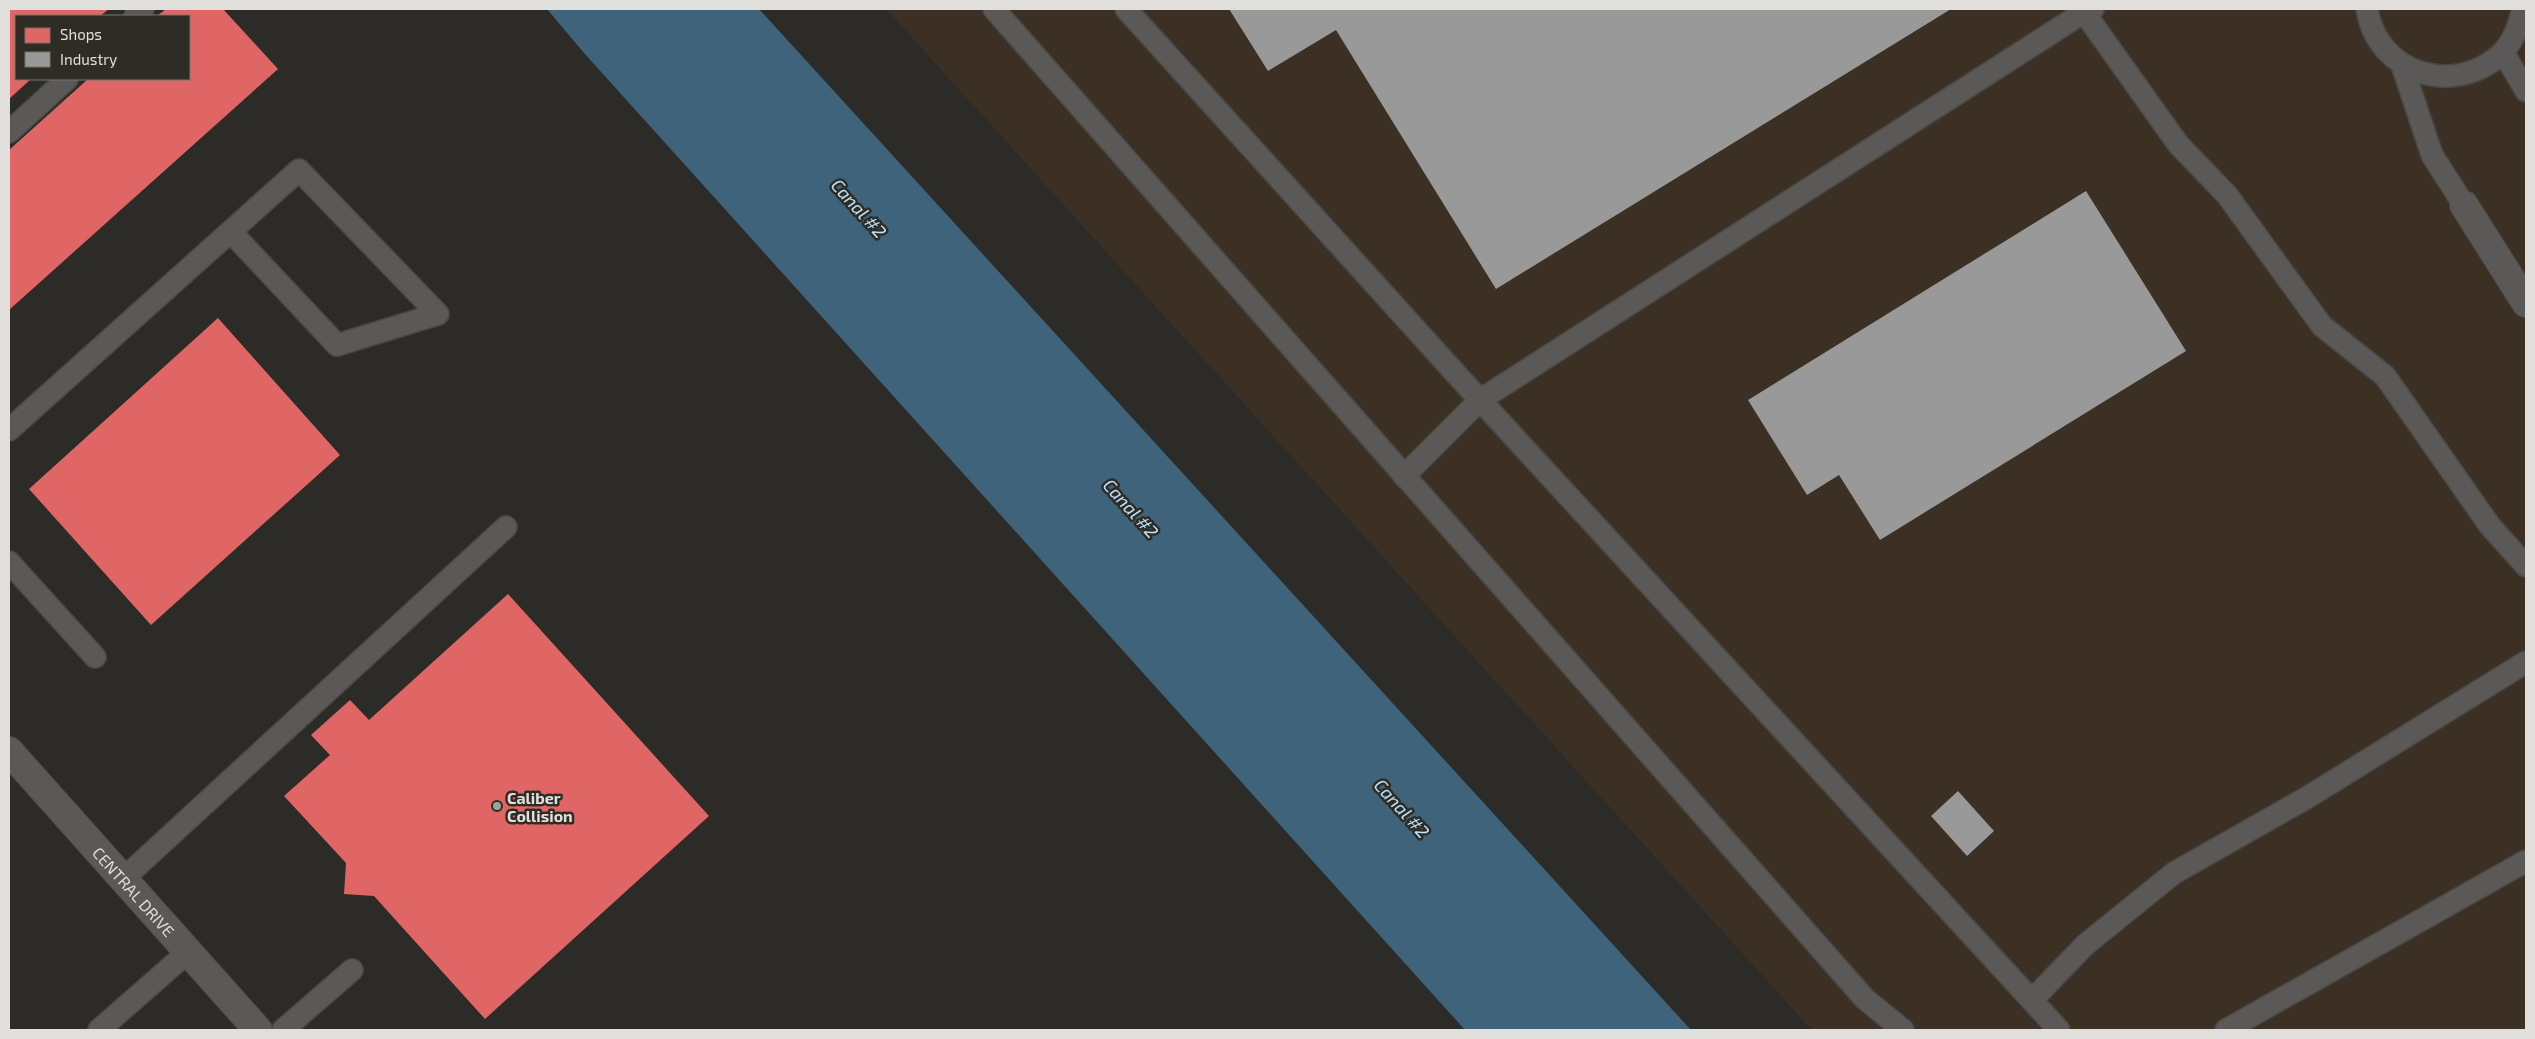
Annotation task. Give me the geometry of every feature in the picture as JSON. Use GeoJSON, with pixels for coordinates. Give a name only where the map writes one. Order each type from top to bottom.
{"type":"FeatureCollection","features":[{"type":"Feature","properties":{"kind":"street"},"geometry":{"type":"LineString","coordinates":[[2464,205],[2526,303]]}},
{"type":"Feature","properties":{"kind":"street","name":"CENTRAL DRIVE"},"geometry":{"type":"LineString","coordinates":[[9,751],[258,1030]]}},
{"type":"Feature","properties":{"kind":"lane"},"geometry":{"type":"LineString","coordinates":[[994,9],[1865,999],[1903,1030]]}},
{"type":"Feature","properties":{"kind":"lane"},"geometry":{"type":"LineString","coordinates":[[1126,9],[1236,133],[2058,1030]]}},
{"type":"Feature","properties":{"kind":"lane"},"geometry":{"type":"LineString","coordinates":[[2367,9],[2369,23],[2382,47],[2402,65],[2427,76],[2454,76],[2481,69],[2503,52],[2518,30],[2523,9]]}},
{"type":"Feature","properties":{"kind":"lane"},"geometry":{"type":"LineString","coordinates":[[1404,476],[1480,400],[2088,10],[2178,144],[2227,196],[2322,326],[2385,376],[2490,526],[2526,566]]}},
{"type":"Feature","properties":{"kind":"lane"},"geometry":{"type":"LineString","coordinates":[[2503,52],[2526,91]]}},
{"type":"Feature","properties":{"kind":"lane"},"geometry":{"type":"LineString","coordinates":[[2402,65],[2432,155],[2464,205]]}},
{"type":"Feature","properties":{"kind":"lane"},"geometry":{"type":"LineString","coordinates":[[9,132],[66,80]]}},
{"type":"Feature","properties":{"kind":"lane"},"geometry":{"type":"LineString","coordinates":[[9,430],[299,170],[438,314],[337,345],[231,232]]}},
{"type":"Feature","properties":{"kind":"lane"},"geometry":{"type":"LineString","coordinates":[[123,878],[506,527]]}},
{"type":"Feature","properties":{"kind":"lane"},"geometry":{"type":"LineString","coordinates":[[9,562],[95,657]]}},
{"type":"Feature","properties":{"kind":"lane"},"geometry":{"type":"LineString","coordinates":[[2032,1000],[2085,945],[2174,873],[2308,797],[2526,662]]}},
{"type":"Feature","properties":{"kind":"lane"},"geometry":{"type":"LineString","coordinates":[[2226,1030],[2526,861]]}},
{"type":"Feature","properties":{"kind":"lane"},"geometry":{"type":"LineString","coordinates":[[100,1030],[188,952]]}},
{"type":"Feature","properties":{"kind":"lane"},"geometry":{"type":"LineString","coordinates":[[283,1030],[352,970]]}},
{"type":"Feature","properties":{"kind":"shaded area"},"geometry":{"type":"Polygon","coordinates":[[[886,9],[2526,9],[2526,1030],[1812,1030],[886,9]]]}},
{"type":"Feature","properties":{"kind":"water","name":"Canal #2"},"geometry":{"type":"Polygon","coordinates":[[[547,9],[759,9],[1691,1030],[1465,1030],[584,53],[547,9]]]}},
{"type":"Feature","properties":{"kind":"building: Shops"},"geometry":{"type":"Polygon","coordinates":[[[9,9],[109,9],[101,15],[15,15],[15,80],[30,80],[9,99],[9,9]]]}},
{"type":"Feature","properties":{"kind":"building: Shops"},"geometry":{"type":"Polygon","coordinates":[[[166,9],[223,9],[278,69],[9,310],[9,150],[87,80],[190,80],[190,15],[158,15],[166,9]]]}},
{"type":"Feature","properties":{"kind":"building: Shops"},"geometry":{"type":"Polygon","coordinates":[[[218,318],[340,455],[151,625],[29,489],[218,318]]]}},
{"type":"Feature","properties":{"kind":"building: Shops","name":"Caliber Collision"},"geometry":{"type":"Polygon","coordinates":[[[508,594],[709,816],[485,1019],[374,896],[344,894],[346,863],[284,796],[330,755],[311,735],[350,700],[369,720],[508,594]]]}},
{"type":"Feature","properties":{"kind":"building: Industry"},"geometry":{"type":"Polygon","coordinates":[[[1229,9],[1951,9],[1496,289],[1336,30],[1268,71],[1229,9]]]}},
{"type":"Feature","properties":{"kind":"building: Industry"},"geometry":{"type":"Polygon","coordinates":[[[2086,191],[2186,351],[1880,540],[1839,475],[1807,495],[1748,400],[2086,191]]]}},
{"type":"Feature","properties":{"kind":"building: Industry"},"geometry":{"type":"Polygon","coordinates":[[[1958,791],[1994,831],[1967,856],[1931,816],[1958,791]]]}},
{"type":"Feature","properties":{"kind":"place","name":"Caliber Collision"},"geometry":{"type":"Point","coordinates":[497,806]}}]}
